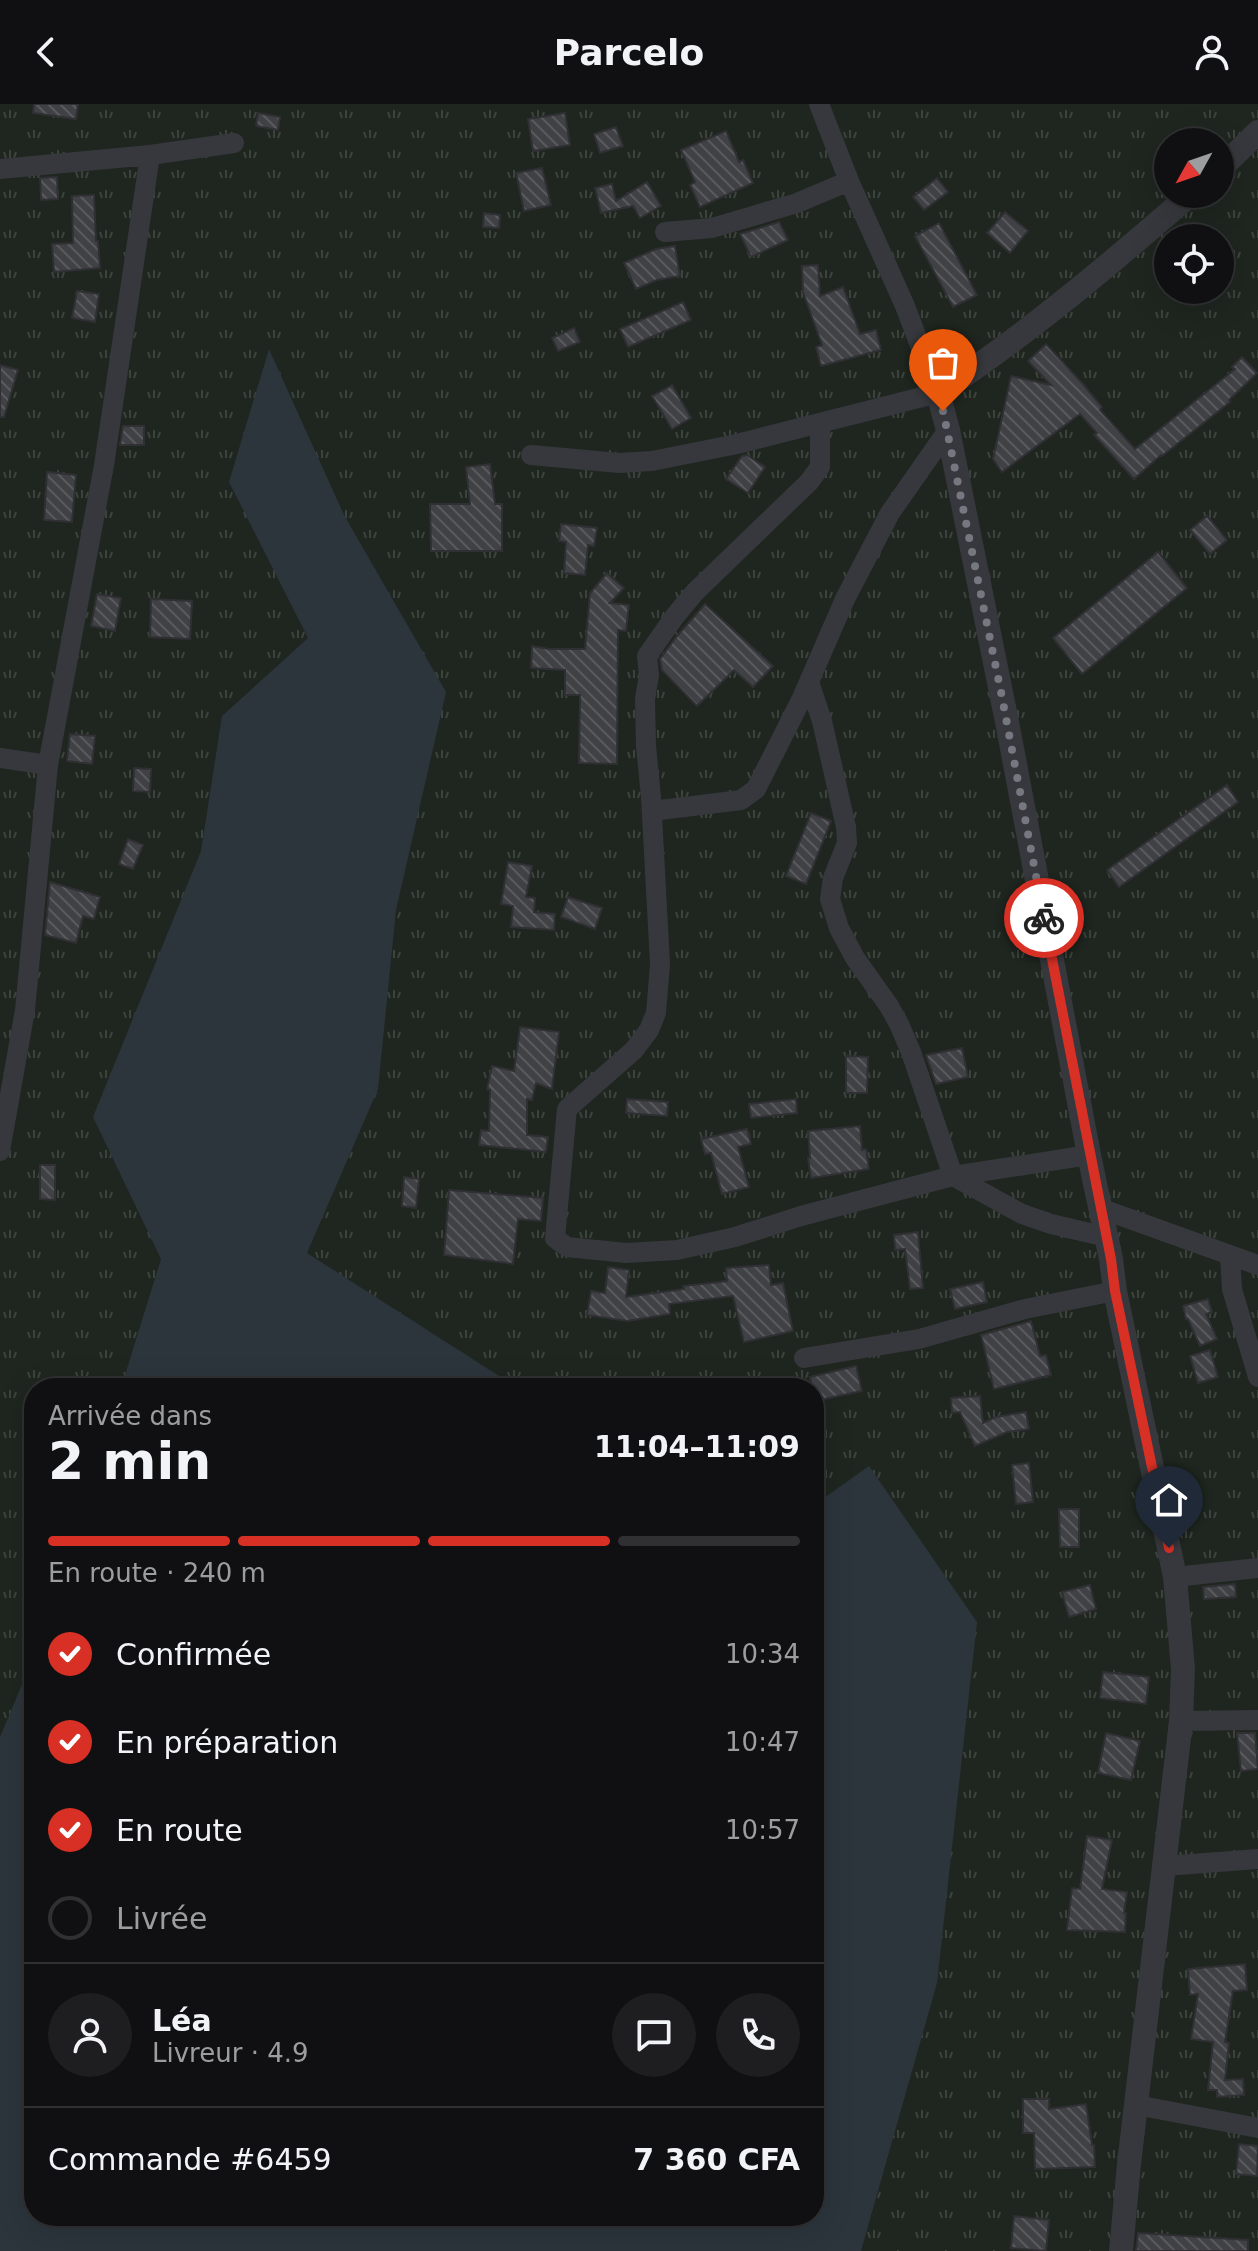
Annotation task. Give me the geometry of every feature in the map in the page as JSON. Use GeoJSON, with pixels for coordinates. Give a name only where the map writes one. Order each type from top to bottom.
{"type":"FeatureCollection","features":[{"type":"Feature","properties":{"kind":"street"},"geometry":{"type":"LineString","coordinates":[[819,104],[849,181],[905,306],[938,393],[948,430],[1102,1209],[1115,1291],[1175,1577],[1183,1669],[1181,1721],[1121,2251]]}},
{"type":"Feature","properties":{"kind":"street"},"geometry":{"type":"LineString","coordinates":[[1234,155],[1258,132]]}},
{"type":"Feature","properties":{"kind":"street"},"geometry":{"type":"LineString","coordinates":[[0,169],[150,155],[234,143]]}},
{"type":"Feature","properties":{"kind":"street"},"geometry":{"type":"LineString","coordinates":[[0,1151],[25,1010],[48,765],[104,465],[150,155]]}},
{"type":"Feature","properties":{"kind":"street"},"geometry":{"type":"LineString","coordinates":[[665,232],[727,224],[797,203],[849,181]]}},
{"type":"Feature","properties":{"kind":"street"},"geometry":{"type":"LineString","coordinates":[[531,455],[619,463],[652,461],[737,444],[938,393],[1070,298],[1175,208]]}},
{"type":"Feature","properties":{"kind":"street"},"geometry":{"type":"LineString","coordinates":[[820,423],[820,467],[809,482],[695,592],[647,656],[646,746],[660,964],[656,1013],[649,1030],[634,1050],[567,1109],[555,1238],[567,1247],[626,1253],[677,1250],[735,1237],[801,1216],[953,1176],[1089,1155]]}},
{"type":"Feature","properties":{"kind":"street"},"geometry":{"type":"LineString","coordinates":[[652,811],[741,800],[756,789],[809,682],[845,599],[890,513],[948,430]]}},
{"type":"Feature","properties":{"kind":"street"},"geometry":{"type":"LineString","coordinates":[[809,682],[822,721],[846,827],[847,843],[833,878],[830,899],[839,928],[855,958],[899,1024],[953,1176],[1022,1214],[1107,1237]]}},
{"type":"Feature","properties":{"kind":"street"},"geometry":{"type":"LineString","coordinates":[[0,758],[48,765]]}},
{"type":"Feature","properties":{"kind":"street"},"geometry":{"type":"LineString","coordinates":[[1102,1209],[1258,1265]]}},
{"type":"Feature","properties":{"kind":"street"},"geometry":{"type":"LineString","coordinates":[[1230,1255],[1232,1289],[1258,1377]]}},
{"type":"Feature","properties":{"kind":"street"},"geometry":{"type":"LineString","coordinates":[[804,1358],[919,1339],[1025,1309],[1115,1291]]}},
{"type":"Feature","properties":{"kind":"street"},"geometry":{"type":"LineString","coordinates":[[1175,1577],[1258,1568]]}},
{"type":"Feature","properties":{"kind":"street"},"geometry":{"type":"LineString","coordinates":[[1181,1721],[1258,1720]]}},
{"type":"Feature","properties":{"kind":"street"},"geometry":{"type":"LineString","coordinates":[[1165,1866],[1258,1859]]}},
{"type":"Feature","properties":{"kind":"street"},"geometry":{"type":"LineString","coordinates":[[1136,2105],[1258,2128]]}},
{"type":"Feature","properties":{"kind":"green space"},"geometry":{"type":"Polygon","coordinates":[[[0,104],[1258,104],[1258,2251],[0,2251],[0,104]]]}},
{"type":"Feature","properties":{"kind":"shaded area"},"geometry":{"type":"Polygon","coordinates":[[[269,349],[344,515],[446,692],[396,910],[378,1089],[307,1253],[502,1378],[124,1378],[161,1259],[93,1117],[201,851],[222,716],[308,638],[229,482],[269,349]]]}},
{"type":"Feature","properties":{"kind":"shaded area"},"geometry":{"type":"Polygon","coordinates":[[[869,1466],[977,1622],[937,1983],[861,2251],[0,2251],[0,1737],[24,1680],[24,2226],[824,2226],[824,1498],[869,1466]]]}},
{"type":"Feature","properties":{"kind":"building"},"geometry":{"type":"Polygon","coordinates":[[[34,104],[78,104],[76,119],[33,113],[34,104]]]}},
{"type":"Feature","properties":{"kind":"building"},"geometry":{"type":"Polygon","coordinates":[[[258,113],[280,117],[278,130],[256,126],[258,113]]]}},
{"type":"Feature","properties":{"kind":"building"},"geometry":{"type":"Polygon","coordinates":[[[565,113],[570,145],[533,151],[528,119],[565,113]]]}},
{"type":"Feature","properties":{"kind":"building"},"geometry":{"type":"Polygon","coordinates":[[[616,127],[623,146],[600,153],[594,134],[616,127]]]}},
{"type":"Feature","properties":{"kind":"building"},"geometry":{"type":"Polygon","coordinates":[[[726,131],[739,162],[743,160],[753,183],[700,207],[690,185],[695,182],[681,150],[726,131]]]}},
{"type":"Feature","properties":{"kind":"building"},"geometry":{"type":"Polygon","coordinates":[[[542,168],[551,205],[524,211],[516,173],[542,168]]]}},
{"type":"Feature","properties":{"kind":"building"},"geometry":{"type":"Polygon","coordinates":[[[57,177],[58,199],[41,200],[40,178],[57,177]]]}},
{"type":"Feature","properties":{"kind":"building"},"geometry":{"type":"Polygon","coordinates":[[[937,178],[948,192],[924,210],[913,197],[937,178]]]}},
{"type":"Feature","properties":{"kind":"building"},"geometry":{"type":"Polygon","coordinates":[[[647,182],[661,206],[640,218],[633,206],[601,213],[595,188],[612,184],[616,201],[647,182]]]}},
{"type":"Feature","properties":{"kind":"building"},"geometry":{"type":"Polygon","coordinates":[[[94,195],[100,268],[54,272],[52,244],[73,243],[72,196],[94,195]]]}},
{"type":"Feature","properties":{"kind":"building"},"geometry":{"type":"Polygon","coordinates":[[[1005,212],[1028,231],[1010,253],[987,233],[1005,212]]]}},
{"type":"Feature","properties":{"kind":"building"},"geometry":{"type":"Polygon","coordinates":[[[484,213],[500,215],[499,228],[483,227],[484,213]]]}},
{"type":"Feature","properties":{"kind":"building"},"geometry":{"type":"Polygon","coordinates":[[[779,222],[788,240],[751,257],[740,234],[779,222]]]}},
{"type":"Feature","properties":{"kind":"building"},"geometry":{"type":"Polygon","coordinates":[[[939,223],[977,295],[953,307],[915,236],[939,223]]]}},
{"type":"Feature","properties":{"kind":"building"},"geometry":{"type":"Polygon","coordinates":[[[675,246],[680,276],[657,280],[636,289],[624,263],[656,249],[675,246]]]}},
{"type":"Feature","properties":{"kind":"building"},"geometry":{"type":"Polygon","coordinates":[[[818,265],[820,296],[843,287],[860,334],[876,330],[881,350],[821,366],[816,347],[822,345],[803,292],[802,266],[818,265]]]}},
{"type":"Feature","properties":{"kind":"building"},"geometry":{"type":"Polygon","coordinates":[[[77,291],[99,294],[95,322],[72,318],[77,291]]]}},
{"type":"Feature","properties":{"kind":"building"},"geometry":{"type":"Polygon","coordinates":[[[683,302],[691,320],[628,347],[620,329],[683,302]]]}},
{"type":"Feature","properties":{"kind":"building"},"geometry":{"type":"Polygon","coordinates":[[[574,328],[580,342],[558,351],[552,338],[574,328]]]}},
{"type":"Feature","properties":{"kind":"building"},"geometry":{"type":"Polygon","coordinates":[[[1046,344],[1135,449],[1235,369],[1232,367],[1242,357],[1257,373],[1230,402],[1134,479],[1094,435],[1097,433],[1080,414],[1002,472],[993,459],[1011,376],[1051,385],[1028,361],[1046,344]]]}},
{"type":"Feature","properties":{"kind":"building"},"geometry":{"type":"Polygon","coordinates":[[[0,365],[18,370],[4,417],[0,417],[0,365]]]}},
{"type":"Feature","properties":{"kind":"building"},"geometry":{"type":"Polygon","coordinates":[[[672,385],[691,418],[672,429],[652,396],[672,385]]]}},
{"type":"Feature","properties":{"kind":"building"},"geometry":{"type":"Polygon","coordinates":[[[123,426],[144,426],[144,445],[120,445],[123,426]]]}},
{"type":"Feature","properties":{"kind":"building"},"geometry":{"type":"Polygon","coordinates":[[[747,455],[765,467],[748,493],[726,479],[742,456],[747,455]]]}},
{"type":"Feature","properties":{"kind":"building"},"geometry":{"type":"Polygon","coordinates":[[[490,464],[495,504],[502,504],[502,551],[431,551],[430,504],[470,504],[466,467],[490,464]]]}},
{"type":"Feature","properties":{"kind":"building"},"geometry":{"type":"Polygon","coordinates":[[[47,472],[76,475],[72,522],[44,520],[47,472]]]}},
{"type":"Feature","properties":{"kind":"building"},"geometry":{"type":"Polygon","coordinates":[[[1207,516],[1227,540],[1210,554],[1190,530],[1207,516]]]}},
{"type":"Feature","properties":{"kind":"building"},"geometry":{"type":"Polygon","coordinates":[[[561,524],[597,528],[594,546],[588,545],[585,575],[564,573],[566,542],[559,541],[561,524]]]}},
{"type":"Feature","properties":{"kind":"building"},"geometry":{"type":"Polygon","coordinates":[[[1158,552],[1187,588],[1082,674],[1053,638],[1158,552]]]}},
{"type":"Feature","properties":{"kind":"building"},"geometry":{"type":"Polygon","coordinates":[[[607,573],[624,588],[610,603],[629,605],[626,631],[618,630],[617,764],[579,763],[580,695],[565,695],[565,670],[531,668],[532,646],[585,649],[590,593],[607,573]]]}},
{"type":"Feature","properties":{"kind":"building"},"geometry":{"type":"Polygon","coordinates":[[[97,594],[121,598],[115,631],[91,626],[97,594]]]}},
{"type":"Feature","properties":{"kind":"building"},"geometry":{"type":"Polygon","coordinates":[[[151,599],[192,601],[190,639],[150,637],[151,599]]]}},
{"type":"Feature","properties":{"kind":"building"},"geometry":{"type":"Polygon","coordinates":[[[705,604],[773,666],[753,687],[734,670],[697,706],[662,670],[660,659],[705,604]]]}},
{"type":"Feature","properties":{"kind":"building"},"geometry":{"type":"Polygon","coordinates":[[[70,734],[95,736],[92,764],[67,761],[70,734]]]}},
{"type":"Feature","properties":{"kind":"building"},"geometry":{"type":"Polygon","coordinates":[[[134,768],[151,769],[150,792],[133,791],[134,768]]]}},
{"type":"Feature","properties":{"kind":"building"},"geometry":{"type":"Polygon","coordinates":[[[1227,785],[1238,802],[1119,887],[1107,870],[1227,785]]]}},
{"type":"Feature","properties":{"kind":"building"},"geometry":{"type":"Polygon","coordinates":[[[811,813],[831,821],[806,884],[786,876],[811,813]]]}},
{"type":"Feature","properties":{"kind":"building"},"geometry":{"type":"Polygon","coordinates":[[[128,839],[143,845],[133,869],[119,864],[128,839]]]}},
{"type":"Feature","properties":{"kind":"building"},"geometry":{"type":"Polygon","coordinates":[[[508,862],[532,866],[526,897],[535,898],[534,912],[555,914],[554,930],[511,927],[513,906],[501,904],[508,862]]]}},
{"type":"Feature","properties":{"kind":"building"},"geometry":{"type":"Polygon","coordinates":[[[50,882],[100,897],[94,919],[83,916],[76,943],[45,935],[50,882]]]}},
{"type":"Feature","properties":{"kind":"building"},"geometry":{"type":"Polygon","coordinates":[[[568,897],[602,908],[595,929],[561,917],[568,897]]]}},
{"type":"Feature","properties":{"kind":"building"},"geometry":{"type":"Polygon","coordinates":[[[520,1027],[559,1032],[552,1089],[536,1083],[532,1100],[527,1099],[527,1135],[548,1137],[546,1152],[479,1145],[481,1130],[489,1131],[490,1090],[487,1089],[492,1066],[514,1071],[520,1027]]]}},
{"type":"Feature","properties":{"kind":"building"},"geometry":{"type":"Polygon","coordinates":[[[962,1048],[968,1077],[936,1084],[926,1055],[962,1048]]]}},
{"type":"Feature","properties":{"kind":"building"},"geometry":{"type":"Polygon","coordinates":[[[846,1056],[868,1057],[867,1093],[846,1093],[846,1056]]]}},
{"type":"Feature","properties":{"kind":"building"},"geometry":{"type":"Polygon","coordinates":[[[627,1099],[668,1102],[667,1116],[626,1113],[627,1099]]]}},
{"type":"Feature","properties":{"kind":"building"},"geometry":{"type":"Polygon","coordinates":[[[796,1099],[797,1113],[751,1118],[749,1104],[796,1099]]]}},
{"type":"Feature","properties":{"kind":"building"},"geometry":{"type":"Polygon","coordinates":[[[860,1126],[862,1150],[866,1149],[869,1169],[811,1178],[808,1131],[860,1126]]]}},
{"type":"Feature","properties":{"kind":"building"},"geometry":{"type":"Polygon","coordinates":[[[747,1129],[751,1144],[738,1147],[749,1187],[722,1194],[711,1153],[705,1154],[701,1139],[747,1129]]]}},
{"type":"Feature","properties":{"kind":"building"},"geometry":{"type":"Polygon","coordinates":[[[40,1165],[55,1165],[55,1200],[40,1199],[40,1165]]]}},
{"type":"Feature","properties":{"kind":"building"},"geometry":{"type":"Polygon","coordinates":[[[404,1177],[419,1179],[416,1208],[402,1206],[404,1177]]]}},
{"type":"Feature","properties":{"kind":"building"},"geometry":{"type":"Polygon","coordinates":[[[449,1190],[543,1198],[541,1221],[518,1219],[513,1264],[444,1255],[449,1190]]]}},
{"type":"Feature","properties":{"kind":"building"},"geometry":{"type":"Polygon","coordinates":[[[918,1232],[923,1288],[910,1289],[905,1249],[895,1250],[894,1235],[918,1232]]]}},
{"type":"Feature","properties":{"kind":"building"},"geometry":{"type":"Polygon","coordinates":[[[769,1265],[771,1285],[783,1283],[793,1331],[744,1342],[733,1296],[669,1304],[670,1314],[627,1321],[587,1315],[591,1291],[605,1293],[608,1267],[629,1270],[626,1297],[727,1281],[726,1268],[769,1265]]]}},
{"type":"Feature","properties":{"kind":"building"},"geometry":{"type":"Polygon","coordinates":[[[983,1282],[987,1302],[955,1309],[950,1289],[983,1282]]]}},
{"type":"Feature","properties":{"kind":"building"},"geometry":{"type":"Polygon","coordinates":[[[1208,1299],[1212,1312],[1206,1314],[1217,1339],[1200,1346],[1183,1306],[1208,1299]]]}},
{"type":"Feature","properties":{"kind":"building"},"geometry":{"type":"Polygon","coordinates":[[[1031,1321],[1040,1356],[1046,1355],[1051,1375],[994,1389],[981,1335],[1031,1321]]]}},
{"type":"Feature","properties":{"kind":"building"},"geometry":{"type":"Polygon","coordinates":[[[1210,1350],[1218,1377],[1198,1383],[1190,1356],[1210,1350]]]}},
{"type":"Feature","properties":{"kind":"building"},"geometry":{"type":"Polygon","coordinates":[[[856,1366],[862,1391],[824,1399],[824,1378],[810,1377],[856,1366]]]}},
{"type":"Feature","properties":{"kind":"building"},"geometry":{"type":"Polygon","coordinates":[[[980,1396],[983,1423],[996,1417],[1026,1412],[1029,1429],[1007,1432],[975,1446],[960,1412],[952,1413],[951,1398],[980,1396]]]}},
{"type":"Feature","properties":{"kind":"building"},"geometry":{"type":"Polygon","coordinates":[[[1029,1463],[1033,1502],[1016,1504],[1012,1465],[1029,1463]]]}},
{"type":"Feature","properties":{"kind":"building"},"geometry":{"type":"Polygon","coordinates":[[[1059,1509],[1079,1509],[1079,1547],[1060,1547],[1059,1509]]]}},
{"type":"Feature","properties":{"kind":"building"},"geometry":{"type":"Polygon","coordinates":[[[1235,1584],[1236,1597],[1204,1599],[1203,1587],[1235,1584]]]}},
{"type":"Feature","properties":{"kind":"building"},"geometry":{"type":"Polygon","coordinates":[[[1090,1585],[1096,1609],[1069,1617],[1062,1592],[1090,1585]]]}},
{"type":"Feature","properties":{"kind":"building"},"geometry":{"type":"Polygon","coordinates":[[[1103,1672],[1149,1677],[1146,1704],[1100,1698],[1103,1672]]]}},
{"type":"Feature","properties":{"kind":"building"},"geometry":{"type":"Polygon","coordinates":[[[1106,1733],[1140,1741],[1131,1780],[1098,1773],[1106,1733]]]}},
{"type":"Feature","properties":{"kind":"building"},"geometry":{"type":"Polygon","coordinates":[[[1237,1733],[1255,1733],[1258,1769],[1241,1771],[1237,1733]]]}},
{"type":"Feature","properties":{"kind":"building"},"geometry":{"type":"Polygon","coordinates":[[[1087,1836],[1112,1840],[1102,1889],[1127,1892],[1125,1932],[1067,1930],[1072,1888],[1080,1889],[1087,1836]]]}},
{"type":"Feature","properties":{"kind":"building"},"geometry":{"type":"Polygon","coordinates":[[[1245,1964],[1247,1990],[1233,1991],[1225,2042],[1229,2043],[1225,2080],[1243,2079],[1244,2095],[1217,2097],[1217,2090],[1208,2090],[1213,2042],[1191,2039],[1198,1994],[1190,1995],[1188,1969],[1245,1964]]]}},
{"type":"Feature","properties":{"kind":"building"},"geometry":{"type":"Polygon","coordinates":[[[1023,2099],[1049,2099],[1049,2109],[1086,2104],[1095,2167],[1035,2169],[1034,2133],[1023,2133],[1023,2099]]]}},
{"type":"Feature","properties":{"kind":"building"},"geometry":{"type":"Polygon","coordinates":[[[1239,2144],[1258,2146],[1257,2176],[1236,2174],[1239,2144]]]}},
{"type":"Feature","properties":{"kind":"building"},"geometry":{"type":"Polygon","coordinates":[[[1014,2216],[1049,2220],[1046,2251],[1011,2248],[1014,2216]]]}},
{"type":"Feature","properties":{"kind":"building"},"geometry":{"type":"Polygon","coordinates":[[[1138,2233],[1248,2240],[1248,2251],[1136,2251],[1138,2233]]]}},
{"type":"Feature","properties":{"kind":"way so far"},"geometry":{"type":"LineString","coordinates":[[943,411],[1044,918]]}},
{"type":"Feature","properties":{"kind":"route"},"geometry":{"type":"LineString","coordinates":[[1044,918],[1102,1209],[1115,1291],[1169,1548]]}}]}
